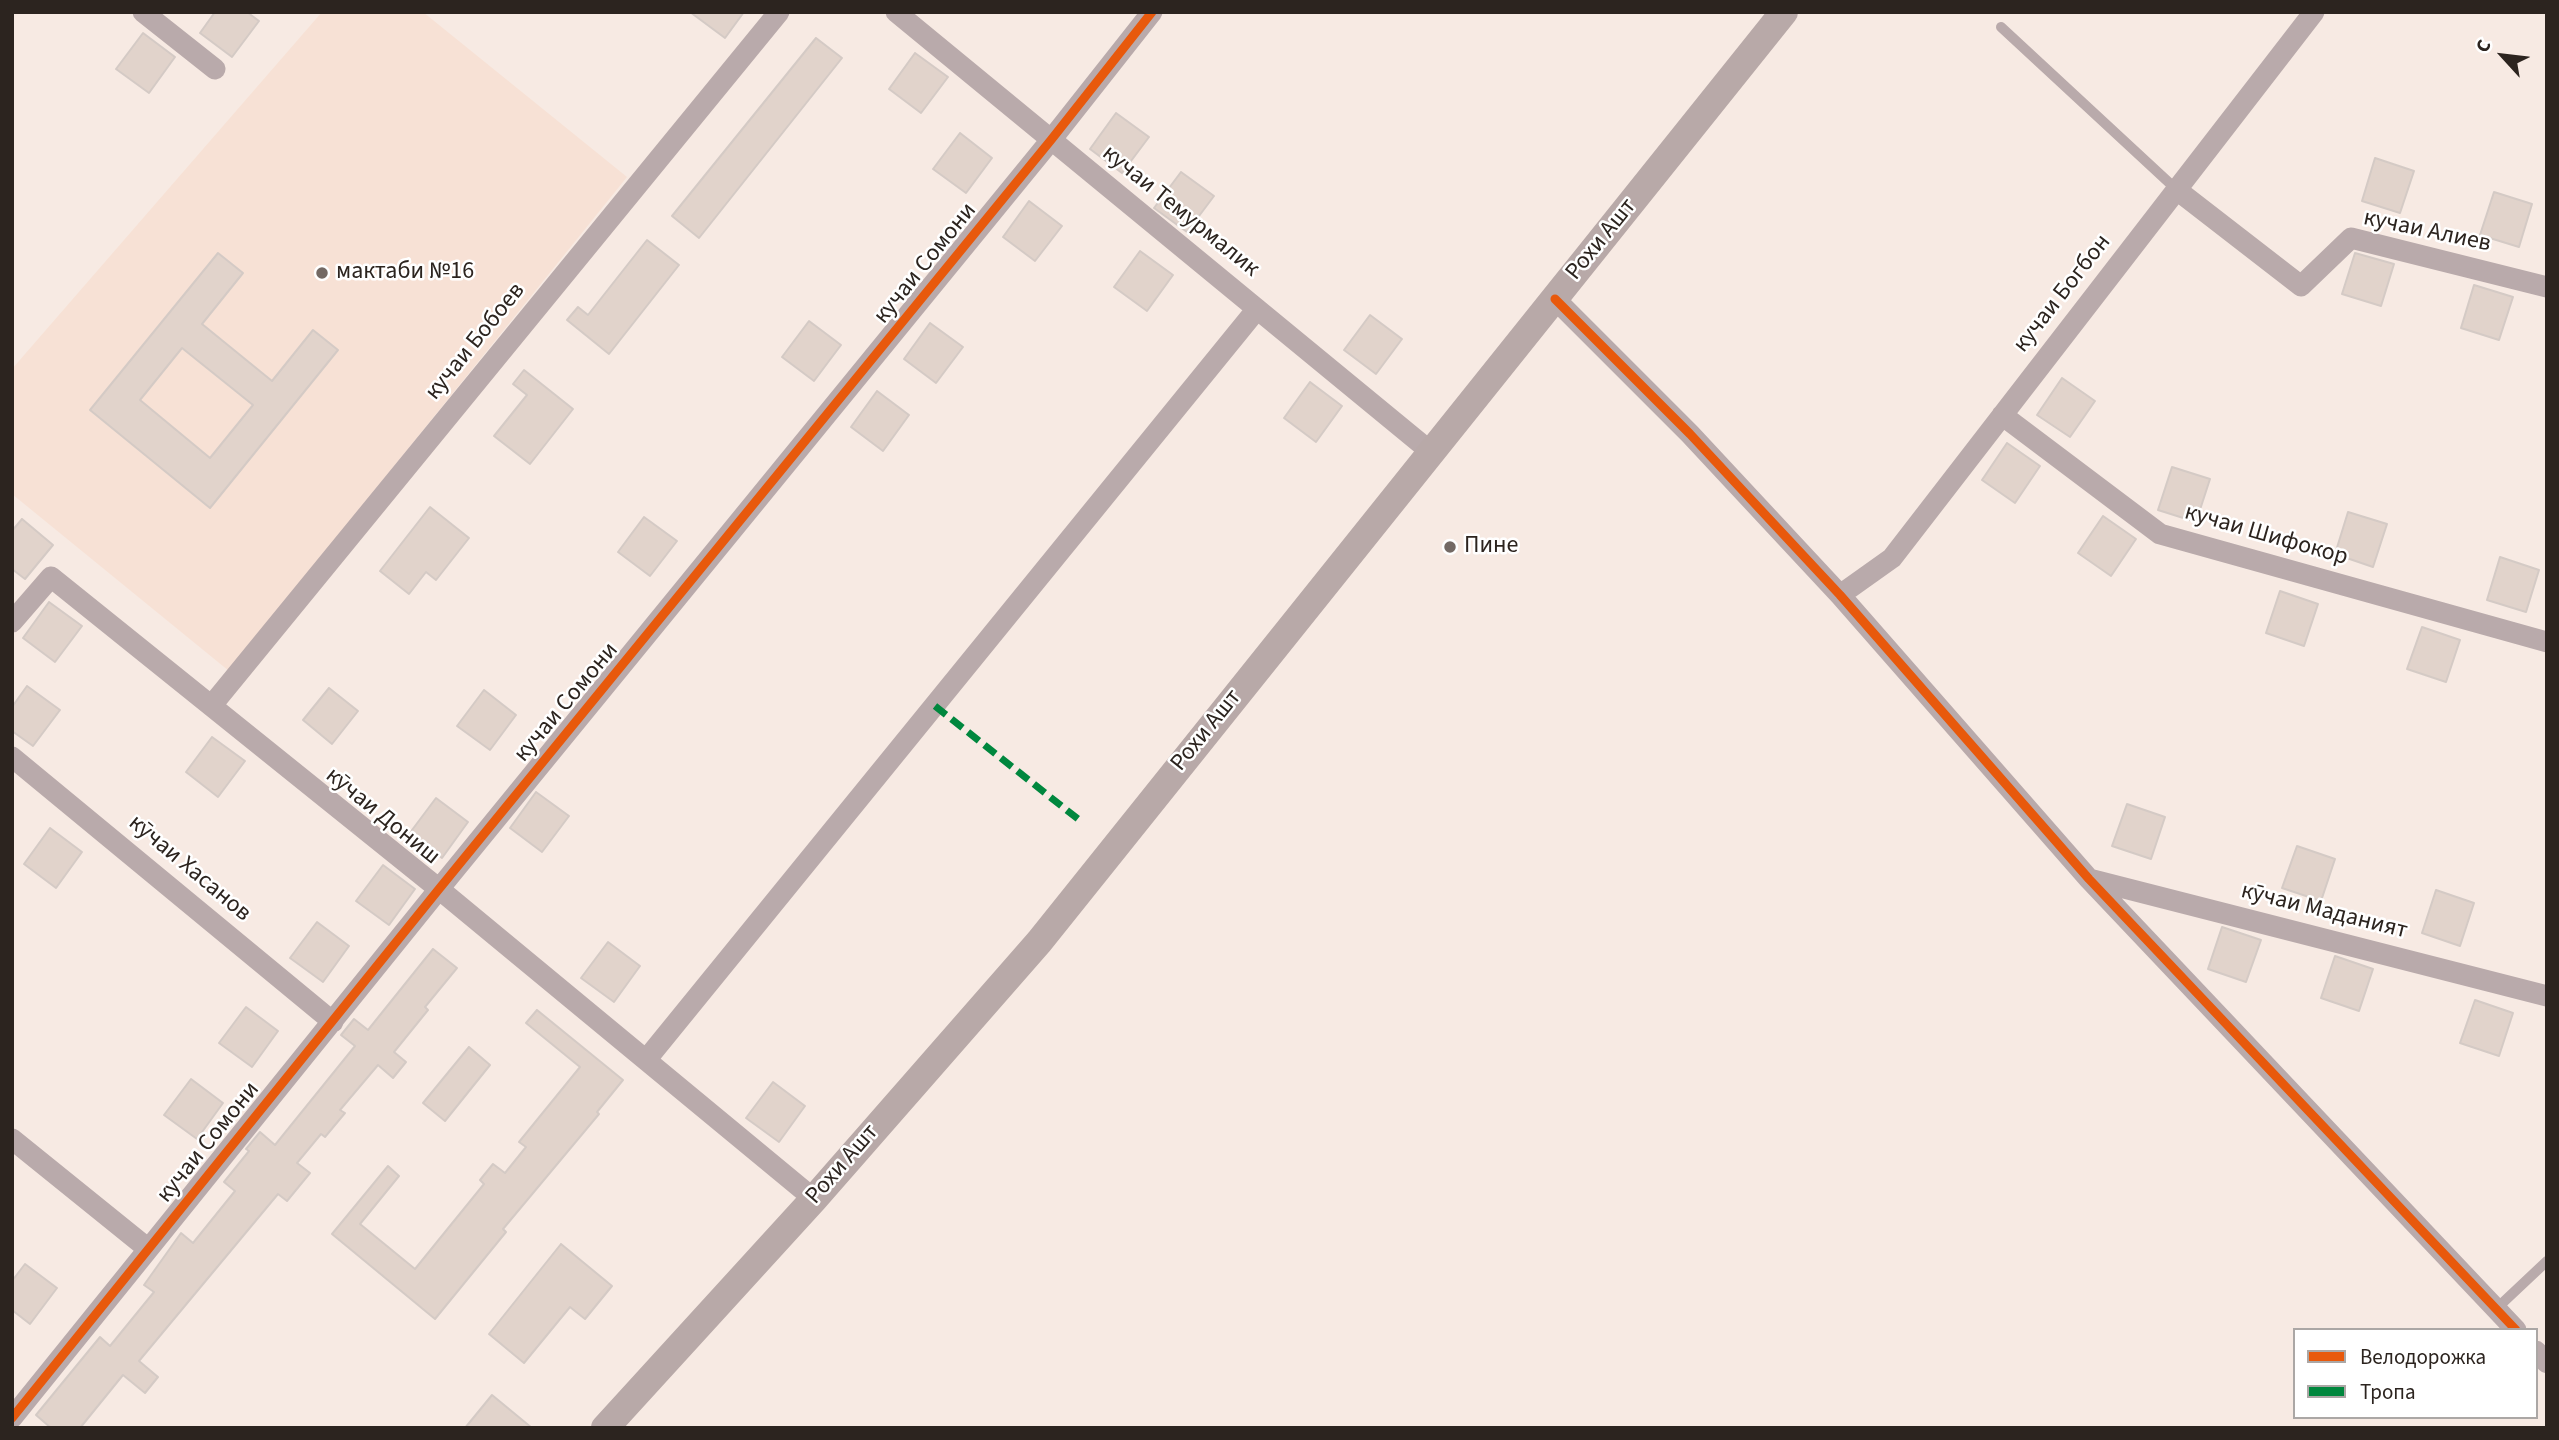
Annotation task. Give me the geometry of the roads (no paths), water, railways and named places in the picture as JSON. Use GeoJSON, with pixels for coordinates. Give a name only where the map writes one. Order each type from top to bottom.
{"type":"FeatureCollection","features":[{"type":"Feature","properties":{"kind":"main road","name":"Рохи Ашт"},"geometry":{"type":"LineString","coordinates":[[605,1428],[814,1199],[1038,942],[1784,12]]}},
{"type":"Feature","properties":{"kind":"street"},"geometry":{"type":"LineString","coordinates":[[143,12],[215,69]]}},
{"type":"Feature","properties":{"kind":"street","name":"кучаи Бобоев"},"geometry":{"type":"LineString","coordinates":[[212,705],[779,12]]}},
{"type":"Feature","properties":{"kind":"street","name":"кучаи Темурмалик"},"geometry":{"type":"LineString","coordinates":[[896,12],[1431,452]]}},
{"type":"Feature","properties":{"kind":"street","name":"кучаи Сомони"},"geometry":{"type":"LineString","coordinates":[[12,1418],[147,1248],[1051,140],[1152,12]]}},
{"type":"Feature","properties":{"kind":"street","name":"кучаи Богбон"},"geometry":{"type":"LineString","coordinates":[[1840,595],[1892,558],[2314,12]]}},
{"type":"Feature","properties":{"kind":"street","name":"кучаи Алиев"},"geometry":{"type":"LineString","coordinates":[[2177,190],[2301,286],[2351,237],[2547,287]]}},
{"type":"Feature","properties":{"kind":"street"},"geometry":{"type":"LineString","coordinates":[[1555,299],[1690,434],[1840,595],[2088,878],[2514,1328]]}},
{"type":"Feature","properties":{"kind":"street"},"geometry":{"type":"LineString","coordinates":[[646,1060],[1257,309]]}},
{"type":"Feature","properties":{"kind":"street","name":"кучаи Шифокор"},"geometry":{"type":"LineString","coordinates":[[2002,415],[2160,534],[2547,642]]}},
{"type":"Feature","properties":{"kind":"street","name":"кӯчаи Дониш"},"geometry":{"type":"LineString","coordinates":[[12,622],[51,577],[439,889],[814,1199]]}},
{"type":"Feature","properties":{"kind":"street","name":"кӯчаи Хасанов"},"geometry":{"type":"LineString","coordinates":[[12,757],[333,1022]]}},
{"type":"Feature","properties":{"kind":"street","name":"кӯчаи Маданият"},"geometry":{"type":"LineString","coordinates":[[2088,878],[2547,996]]}},
{"type":"Feature","properties":{"kind":"street"},"geometry":{"type":"LineString","coordinates":[[12,1139],[147,1248]]}},
{"type":"Feature","properties":{"kind":"lane"},"geometry":{"type":"LineString","coordinates":[[2001,27],[2177,190]]}},
{"type":"Feature","properties":{"kind":"lane"},"geometry":{"type":"LineString","coordinates":[[2496,1309],[2547,1261]]}},
{"type":"Feature","properties":{"kind":"place","name":"мактаби №16"},"geometry":{"type":"Point","coordinates":[322,273]}},
{"type":"Feature","properties":{"kind":"place","name":"Пине"},"geometry":{"type":"Point","coordinates":[1450,547]}}]}
